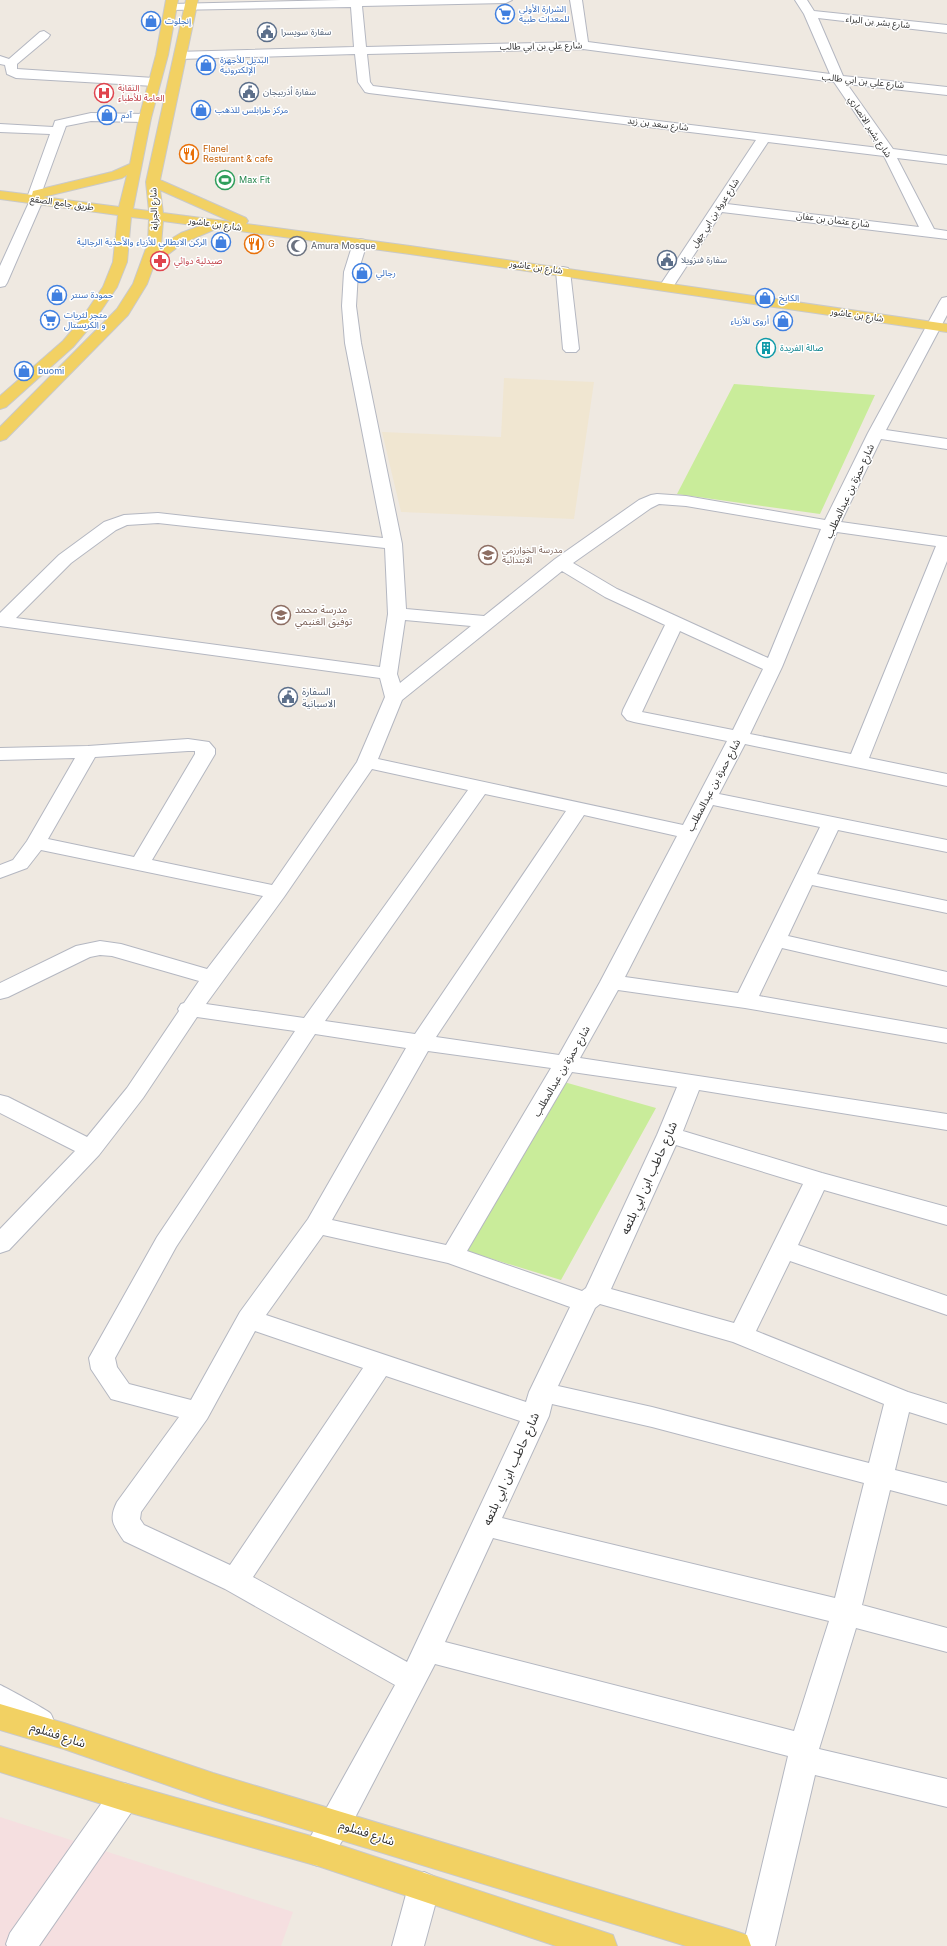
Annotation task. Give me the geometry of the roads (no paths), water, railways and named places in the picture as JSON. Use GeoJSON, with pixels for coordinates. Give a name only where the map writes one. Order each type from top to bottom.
{"type":"FeatureCollection","features":[{"type":"Feature","properties":{"kind":"main road"},"geometry":{"type":"LineString","coordinates":[[0,404],[68,344],[85,324],[110,287],[120,262],[125,212],[145,118],[162,55],[171,4]]}},
{"type":"Feature","properties":{"kind":"main road","name":"شارع الجرابة"},"geometry":{"type":"LineString","coordinates":[[0,436],[123,312],[140,284],[155,243],[156,216],[153,182],[191,4]]}},
{"type":"Feature","properties":{"kind":"main road"},"geometry":{"type":"LineString","coordinates":[[35,197],[110,177],[136,166]]}},
{"type":"Feature","properties":{"kind":"main road"},"geometry":{"type":"LineString","coordinates":[[153,182],[265,231]]}},
{"type":"Feature","properties":{"kind":"main road","name":"طريق جامع الصقع"},"geometry":{"type":"LineString","coordinates":[[0,195],[20,198],[35,197],[125,212]]}},
{"type":"Feature","properties":{"kind":"main road","name":"شارع بن عاشور"},"geometry":{"type":"LineString","coordinates":[[125,212],[564,271],[940,327]]}},
{"type":"Feature","properties":{"kind":"main road"},"geometry":{"type":"LineString","coordinates":[[148,263],[160,252],[183,237],[196,231],[219,225]]}},
{"type":"Feature","properties":{"kind":"main road","name":"شارع فشلوم"},"geometry":{"type":"LineString","coordinates":[[0,1716],[64,1736],[213,1787],[336,1823],[511,1879],[735,1946]]}},
{"type":"Feature","properties":{"kind":"main road"},"geometry":{"type":"LineString","coordinates":[[0,1758],[124,1797],[318,1852],[601,1946]]}},
{"type":"Feature","properties":{"kind":"street"},"geometry":{"type":"LineString","coordinates":[[171,4],[356,3],[383,1],[506,0]]}},
{"type":"Feature","properties":{"kind":"street"},"geometry":{"type":"LineString","coordinates":[[576,0],[582,45]]}},
{"type":"Feature","properties":{"kind":"street","name":"شارع بشير الانصاري"},"geometry":{"type":"LineString","coordinates":[[801,0],[810,14],[838,79],[888,152],[928,232]]}},
{"type":"Feature","properties":{"kind":"street"},"geometry":{"type":"LineString","coordinates":[[356,3],[361,52]]}},
{"type":"Feature","properties":{"kind":"street","name":"شارع بشر بن البراء"},"geometry":{"type":"LineString","coordinates":[[810,14],[947,29]]}},
{"type":"Feature","properties":{"kind":"street"},"geometry":{"type":"LineString","coordinates":[[44,35],[6,61],[11,71],[27,75],[154,82]]}},
{"type":"Feature","properties":{"kind":"street","name":"شارع علي بن ابي طالب"},"geometry":{"type":"LineString","coordinates":[[180,55],[361,52],[582,45],[838,79],[947,91]]}},
{"type":"Feature","properties":{"kind":"street","name":"شارع سعد بن زيد"},"geometry":{"type":"LineString","coordinates":[[361,52],[364,82],[368,89],[947,160]]}},
{"type":"Feature","properties":{"kind":"street"},"geometry":{"type":"LineString","coordinates":[[0,283],[35,197],[60,124],[70,119],[145,118]]}},
{"type":"Feature","properties":{"kind":"street"},"geometry":{"type":"LineString","coordinates":[[0,128],[57,131]]}},
{"type":"Feature","properties":{"kind":"street","name":"شارع عروة بن ابي جهل"},"geometry":{"type":"LineString","coordinates":[[666,287],[764,138]]}},
{"type":"Feature","properties":{"kind":"street","name":"شارع عثمان بن عفان"},"geometry":{"type":"LineString","coordinates":[[720,207],[947,235]]}},
{"type":"Feature","properties":{"kind":"street"},"geometry":{"type":"LineString","coordinates":[[360,243],[351,272],[350,306],[353,343],[392,544],[397,614],[388,674],[394,697]]}},
{"type":"Feature","properties":{"kind":"street"},"geometry":{"type":"LineString","coordinates":[[564,271],[571,349]]}},
{"type":"Feature","properties":{"kind":"street","name":"شارع حمزة بن عبدالمطلب"},"geometry":{"type":"LineString","coordinates":[[452,1255],[566,1063],[611,982],[688,832],[739,737],[773,667],[831,526],[876,433],[940,327],[947,301]]}},
{"type":"Feature","properties":{"kind":"street"},"geometry":{"type":"LineString","coordinates":[[876,433],[947,444]]}},
{"type":"Feature","properties":{"kind":"street"},"geometry":{"type":"LineString","coordinates":[[0,1244],[91,1149],[135,1093],[189,1009],[277,892],[367,762],[394,697],[562,563],[645,504],[657,499],[686,502],[831,526],[946,542],[858,761]]}},
{"type":"Feature","properties":{"kind":"street"},"geometry":{"type":"LineString","coordinates":[[1,621],[65,559],[110,526],[124,520],[158,518],[392,544]]}},
{"type":"Feature","properties":{"kind":"street"},"geometry":{"type":"LineString","coordinates":[[562,563],[612,593],[773,667]]}},
{"type":"Feature","properties":{"kind":"street"},"geometry":{"type":"LineString","coordinates":[[397,614],[489,622]]}},
{"type":"Feature","properties":{"kind":"street"},"geometry":{"type":"LineString","coordinates":[[1,621],[388,674]]}},
{"type":"Feature","properties":{"kind":"street"},"geometry":{"type":"LineString","coordinates":[[675,623],[632,714],[640,718],[947,780]]}},
{"type":"Feature","properties":{"kind":"street"},"geometry":{"type":"LineString","coordinates":[[0,754],[88,752],[188,745],[197,745],[205,749],[205,754],[139,865]]}},
{"type":"Feature","properties":{"kind":"street"},"geometry":{"type":"LineString","coordinates":[[0,872],[20,864],[36,843],[88,752]]}},
{"type":"Feature","properties":{"kind":"street"},"geometry":{"type":"LineString","coordinates":[[367,762],[480,788],[579,807],[688,832]]}},
{"type":"Feature","properties":{"kind":"street"},"geometry":{"type":"LineString","coordinates":[[198,1412],[120,1392],[104,1369],[102,1358],[166,1243],[309,1027],[480,788]]}},
{"type":"Feature","properties":{"kind":"street"},"geometry":{"type":"LineString","coordinates":[[707,798],[947,846]]}},
{"type":"Feature","properties":{"kind":"street"},"geometry":{"type":"LineString","coordinates":[[413,1680],[235,1581],[134,1533],[126,1521],[127,1510],[198,1412],[249,1319],[316,1225],[421,1042],[579,807]]}},
{"type":"Feature","properties":{"kind":"street"},"geometry":{"type":"LineString","coordinates":[[745,1001],[777,940],[804,877],[832,822]]}},
{"type":"Feature","properties":{"kind":"street"},"geometry":{"type":"LineString","coordinates":[[36,843],[277,892]]}},
{"type":"Feature","properties":{"kind":"street"},"geometry":{"type":"LineString","coordinates":[[804,877],[947,907]]}},
{"type":"Feature","properties":{"kind":"street"},"geometry":{"type":"LineString","coordinates":[[777,940],[947,978]]}},
{"type":"Feature","properties":{"kind":"street"},"geometry":{"type":"LineString","coordinates":[[0,992],[84,951],[100,948],[113,949],[212,978]]}},
{"type":"Feature","properties":{"kind":"street"},"geometry":{"type":"LineString","coordinates":[[611,982],[745,1001],[947,1036]]}},
{"type":"Feature","properties":{"kind":"street"},"geometry":{"type":"LineString","coordinates":[[189,1009],[566,1063],[947,1122]]}},
{"type":"Feature","properties":{"kind":"street","name":"شارع حاطب ابن ابي بلتعه"},"geometry":{"type":"LineString","coordinates":[[318,1852],[336,1823],[413,1680],[539,1404],[669,1135],[691,1082]]}},
{"type":"Feature","properties":{"kind":"street"},"geometry":{"type":"LineString","coordinates":[[0,1103],[91,1149]]}},
{"type":"Feature","properties":{"kind":"street"},"geometry":{"type":"LineString","coordinates":[[669,1135],[817,1180],[947,1216]]}},
{"type":"Feature","properties":{"kind":"street"},"geometry":{"type":"LineString","coordinates":[[741,1335],[817,1180]]}},
{"type":"Feature","properties":{"kind":"street"},"geometry":{"type":"LineString","coordinates":[[316,1225],[452,1255],[591,1298],[741,1335],[899,1399],[947,1414]]}},
{"type":"Feature","properties":{"kind":"street"},"geometry":{"type":"LineString","coordinates":[[783,1250],[947,1306]]}},
{"type":"Feature","properties":{"kind":"street"},"geometry":{"type":"LineString","coordinates":[[249,1319],[380,1364],[539,1404],[652,1417],[947,1494]]}},
{"type":"Feature","properties":{"kind":"street"},"geometry":{"type":"LineString","coordinates":[[235,1581],[380,1364]]}},
{"type":"Feature","properties":{"kind":"street"},"geometry":{"type":"LineString","coordinates":[[759,1946],[803,1753],[846,1613],[881,1478],[899,1399]]}},
{"type":"Feature","properties":{"kind":"street"},"geometry":{"type":"LineString","coordinates":[[485,1524],[846,1613],[947,1640]]}},
{"type":"Feature","properties":{"kind":"street"},"geometry":{"type":"LineString","coordinates":[[426,1649],[947,1793]]}},
{"type":"Feature","properties":{"kind":"street"},"geometry":{"type":"LineString","coordinates":[[0,1698],[6,1704],[64,1736]]}},
{"type":"Feature","properties":{"kind":"street"},"geometry":{"type":"LineString","coordinates":[[22,1944],[124,1797]]}},
{"type":"Feature","properties":{"kind":"street"},"geometry":{"type":"LineString","coordinates":[[408,1946],[424,1887]]}},
{"type":"Feature","properties":{"kind":"place","name":"الشرارة الأولى للمعدات طبية"},"geometry":{"type":"Point","coordinates":[505,14]}},
{"type":"Feature","properties":{"kind":"place","name":"إنجلوت"},"geometry":{"type":"Point","coordinates":[151,21]}},
{"type":"Feature","properties":{"kind":"place","name":"سفارة سويسرا"},"geometry":{"type":"Point","coordinates":[267,32]}},
{"type":"Feature","properties":{"kind":"place","name":"البديل للأجهزة الإلكترونية"},"geometry":{"type":"Point","coordinates":[206,65]}},
{"type":"Feature","properties":{"kind":"place","name":"سفارة أذربيجان"},"geometry":{"type":"Point","coordinates":[249,92]}},
{"type":"Feature","properties":{"kind":"place","name":"النقابة العامة للأطباء"},"geometry":{"type":"Point","coordinates":[104,93]}},
{"type":"Feature","properties":{"kind":"place","name":"مركز طرابلس للذهب"},"geometry":{"type":"Point","coordinates":[201,110]}},
{"type":"Feature","properties":{"kind":"place","name":"آدم"},"geometry":{"type":"Point","coordinates":[107,115]}},
{"type":"Feature","properties":{"kind":"place","name":"Flanel Resturant & cafe"},"geometry":{"type":"Point","coordinates":[189,154]}},
{"type":"Feature","properties":{"kind":"place","name":"Max Fit"},"geometry":{"type":"Point","coordinates":[225,180]}},
{"type":"Feature","properties":{"kind":"place","name":"الركن الايطالي للأزياء والأحذية الرجالية"},"geometry":{"type":"Point","coordinates":[221,242]}},
{"type":"Feature","properties":{"kind":"place","name":"G"},"geometry":{"type":"Point","coordinates":[254,244]}},
{"type":"Feature","properties":{"kind":"place","name":"Amura Mosque"},"geometry":{"type":"Point","coordinates":[297,246]}},
{"type":"Feature","properties":{"kind":"place","name":"سفارة فنزويلا"},"geometry":{"type":"Point","coordinates":[667,260]}},
{"type":"Feature","properties":{"kind":"place","name":"صيدلية دوائي"},"geometry":{"type":"Point","coordinates":[160,261]}},
{"type":"Feature","properties":{"kind":"place","name":"رجالي"},"geometry":{"type":"Point","coordinates":[362,273]}},
{"type":"Feature","properties":{"kind":"place","name":"حمودة سنتر"},"geometry":{"type":"Point","coordinates":[57,295]}},
{"type":"Feature","properties":{"kind":"place","name":"الكايخ"},"geometry":{"type":"Point","coordinates":[765,298]}},
{"type":"Feature","properties":{"kind":"place","name":"متجر لثريات و الكريستال"},"geometry":{"type":"Point","coordinates":[50,320]}},
{"type":"Feature","properties":{"kind":"place","name":"أروى للأزياء"},"geometry":{"type":"Point","coordinates":[783,321]}},
{"type":"Feature","properties":{"kind":"place","name":"صالة الفريدة"},"geometry":{"type":"Point","coordinates":[766,348]}},
{"type":"Feature","properties":{"kind":"place","name":"buomi"},"geometry":{"type":"Point","coordinates":[24,371]}},
{"type":"Feature","properties":{"kind":"place","name":"مدرسة الخوارزمي الابتدائية"},"geometry":{"type":"Point","coordinates":[488,555]}},
{"type":"Feature","properties":{"kind":"place","name":"مدرسة محمد توفيق الغنيمي"},"geometry":{"type":"Point","coordinates":[281,615]}},
{"type":"Feature","properties":{"kind":"place","name":"السفارة الاسبانية"},"geometry":{"type":"Point","coordinates":[288,697]}}]}
